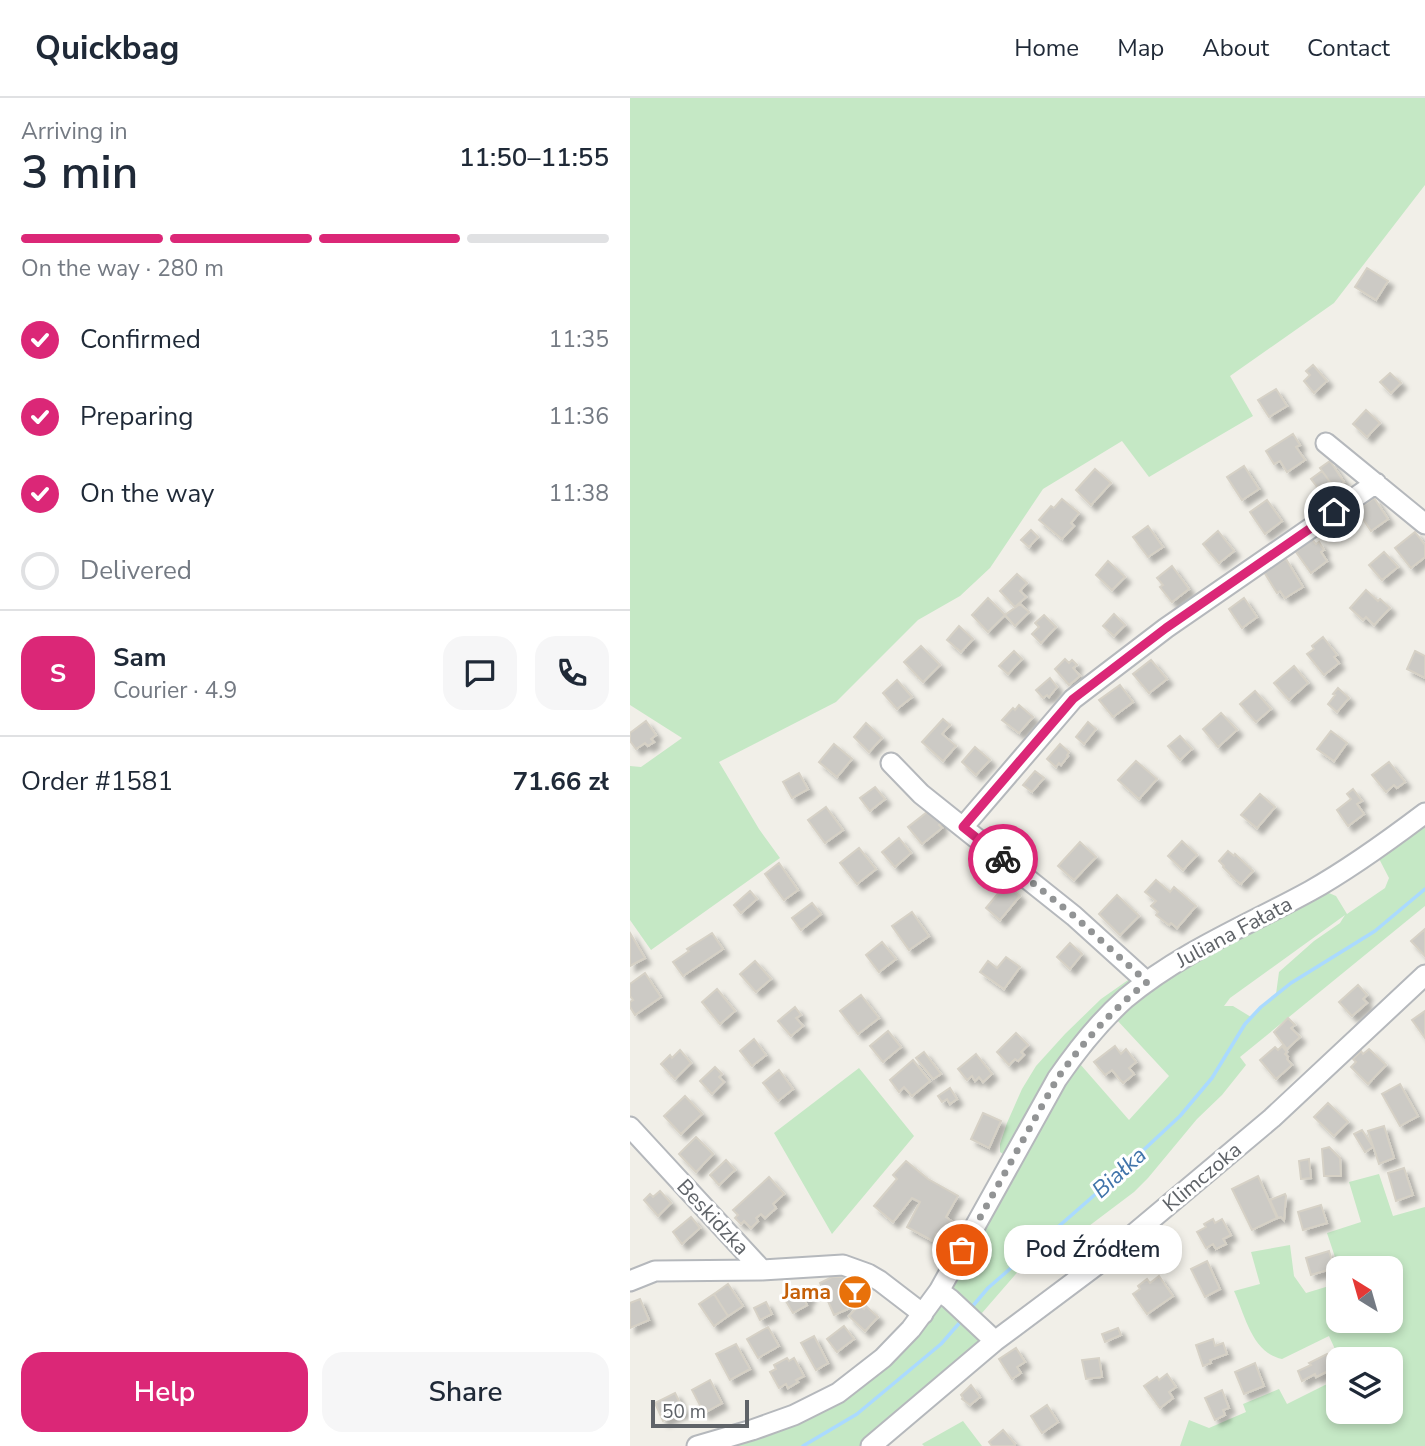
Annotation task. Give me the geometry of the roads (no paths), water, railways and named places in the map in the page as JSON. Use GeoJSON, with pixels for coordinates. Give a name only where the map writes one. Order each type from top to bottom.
{"type":"FeatureCollection","features":[{"type":"Feature","properties":{"kind":"street"},"geometry":{"type":"LineString","coordinates":[[1326,443],[1425,524]]}},
{"type":"Feature","properties":{"kind":"street"},"geometry":{"type":"LineString","coordinates":[[963,827],[1073,699],[1166,628],[1376,484]]}},
{"type":"Feature","properties":{"kind":"street"},"geometry":{"type":"LineString","coordinates":[[891,763],[921,794],[1074,916],[1147,982]]}},
{"type":"Feature","properties":{"kind":"street","name":"Juliana Fałata"},"geometry":{"type":"LineString","coordinates":[[697,1446],[794,1415],[838,1392],[883,1358],[944,1295],[1057,1079],[1073,1056],[1124,1000],[1179,960],[1300,896],[1376,851],[1425,813]]}},
{"type":"Feature","properties":{"kind":"street","name":"Klimczoka"},"geometry":{"type":"LineString","coordinates":[[871,1446],[995,1341],[1098,1264],[1272,1118],[1425,975]]}},
{"type":"Feature","properties":{"kind":"street","name":"Beskidzka"},"geometry":{"type":"LineString","coordinates":[[630,1127],[762,1270],[843,1265],[880,1281],[923,1314]]}},
{"type":"Feature","properties":{"kind":"street"},"geometry":{"type":"LineString","coordinates":[[630,1281],[654,1270],[762,1270]]}},
{"type":"Feature","properties":{"kind":"street"},"geometry":{"type":"LineString","coordinates":[[944,1295],[995,1341]]}},
{"type":"Feature","properties":{"kind":"waterway","name":"Białka"},"geometry":{"type":"LineString","coordinates":[[971,1308],[988,1288],[1180,1116],[1212,1078],[1245,1024],[1261,1007],[1291,983],[1375,931],[1425,889]]}},
{"type":"Feature","properties":{"kind":"waterway","name":"Białka"},"geometry":{"type":"LineString","coordinates":[[803,1446],[857,1414],[941,1344],[962,1320]]}},
{"type":"Feature","properties":{"kind":"place","name":"Pod Źródłem"},"geometry":{"type":"Point","coordinates":[962,1250]}},
{"type":"Feature","properties":{"kind":"place","name":"Jama"},"geometry":{"type":"Point","coordinates":[855,1292]}}]}
